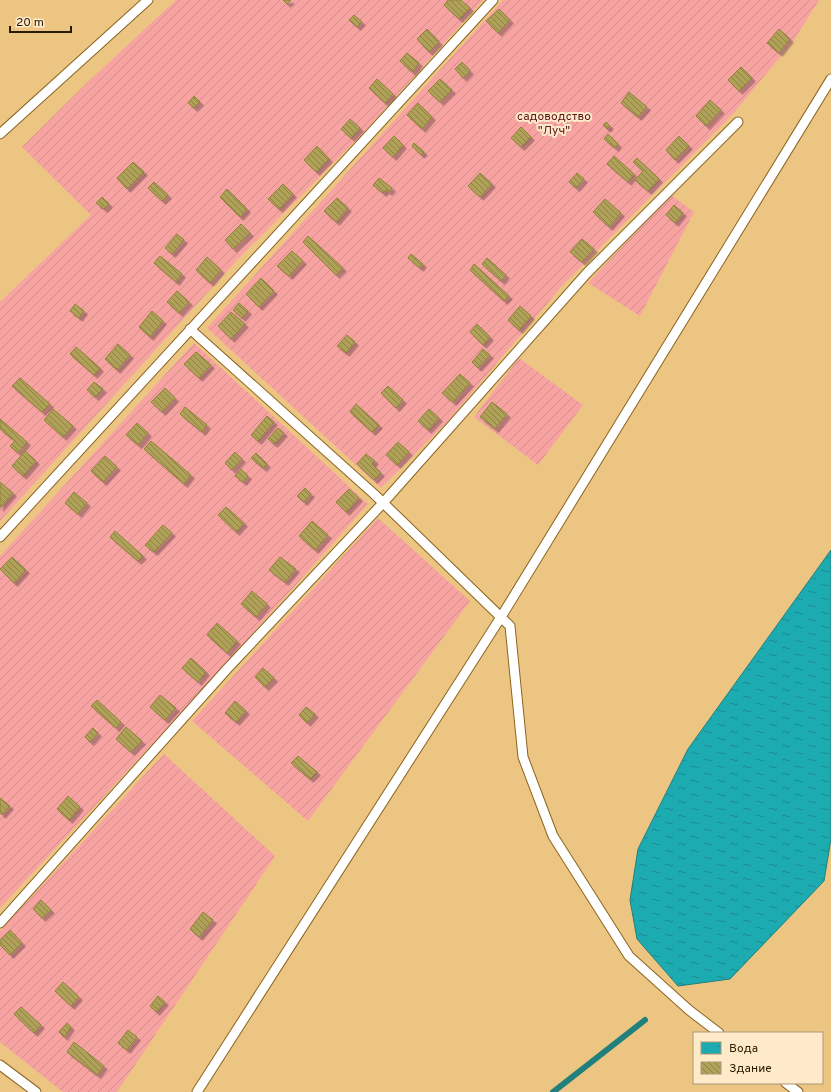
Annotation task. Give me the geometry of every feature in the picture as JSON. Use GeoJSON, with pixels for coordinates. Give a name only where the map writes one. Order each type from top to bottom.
{"type":"FeatureCollection","features":[{"type":"Feature","properties":{"kind":"lane"},"geometry":{"type":"LineString","coordinates":[[0,134],[148,0]]}},
{"type":"Feature","properties":{"kind":"lane"},"geometry":{"type":"LineString","coordinates":[[0,537],[493,0]]}},
{"type":"Feature","properties":{"kind":"lane"},"geometry":{"type":"LineString","coordinates":[[197,1092],[501,617],[831,79]]}},
{"type":"Feature","properties":{"kind":"lane"},"geometry":{"type":"LineString","coordinates":[[0,923],[227,669],[383,503],[587,273],[738,122]]}},
{"type":"Feature","properties":{"kind":"lane"},"geometry":{"type":"LineString","coordinates":[[190,329],[383,503],[510,626],[523,756],[554,836],[629,956],[689,1010],[718,1032]]}},
{"type":"Feature","properties":{"kind":"lane"},"geometry":{"type":"LineString","coordinates":[[0,1065],[36,1092]]}},
{"type":"Feature","properties":{"kind":"lane"},"geometry":{"type":"LineString","coordinates":[[787,1084],[798,1092]]}},
{"type":"Feature","properties":{"kind":"green space"},"geometry":{"type":"Polygon","coordinates":[[[176,0],[483,0],[366,130],[238,259],[0,521],[0,302],[91,215],[22,147],[89,81],[176,0]]]}},
{"type":"Feature","properties":{"kind":"green space","name":"садоводство \"Луч\""},"geometry":{"type":"Polygon","coordinates":[[[503,0],[819,0],[794,40],[732,115],[562,286],[448,421],[381,488],[207,328],[503,0]]]}},
{"type":"Feature","properties":{"kind":"green space"},"geometry":{"type":"Polygon","coordinates":[[[671,195],[694,212],[640,316],[588,283],[671,195]]]}},
{"type":"Feature","properties":{"kind":"green space"},"geometry":{"type":"Polygon","coordinates":[[[194,343],[368,504],[184,710],[0,908],[0,556],[194,343]]]}},
{"type":"Feature","properties":{"kind":"green space"},"geometry":{"type":"Polygon","coordinates":[[[519,358],[583,405],[538,465],[474,417],[519,358]]]}},
{"type":"Feature","properties":{"kind":"green space"},"geometry":{"type":"Polygon","coordinates":[[[378,518],[470,601],[308,821],[192,721],[378,518]]]}},
{"type":"Feature","properties":{"kind":"green space"},"geometry":{"type":"Polygon","coordinates":[[[164,754],[275,856],[117,1092],[63,1092],[0,1042],[0,931],[164,754]]]}},
{"type":"Feature","properties":{"kind":"water"},"geometry":{"type":"Polygon","coordinates":[[[831,550],[831,839],[824,881],[730,979],[678,986],[637,939],[630,900],[638,849],[688,749],[831,550]]]}},
{"type":"Feature","properties":{"kind":"building"},"geometry":{"type":"Polygon","coordinates":[[[283,0],[291,0],[287,4],[283,0]]]}},
{"type":"Feature","properties":{"kind":"building"},"geometry":{"type":"Polygon","coordinates":[[[448,0],[461,0],[470,8],[459,19],[444,5],[448,0]]]}},
{"type":"Feature","properties":{"kind":"building"},"geometry":{"type":"Polygon","coordinates":[[[499,9],[510,20],[498,33],[486,21],[499,9]]]}},
{"type":"Feature","properties":{"kind":"building"},"geometry":{"type":"Polygon","coordinates":[[[354,15],[362,22],[357,27],[349,20],[354,15]]]}},
{"type":"Feature","properties":{"kind":"building"},"geometry":{"type":"Polygon","coordinates":[[[427,29],[439,42],[429,52],[417,39],[427,29]]]}},
{"type":"Feature","properties":{"kind":"building"},"geometry":{"type":"Polygon","coordinates":[[[779,29],[790,39],[779,53],[767,43],[779,29]]]}},
{"type":"Feature","properties":{"kind":"building"},"geometry":{"type":"Polygon","coordinates":[[[407,53],[419,63],[412,72],[400,61],[407,53]]]}},
{"type":"Feature","properties":{"kind":"building"},"geometry":{"type":"Polygon","coordinates":[[[462,62],[470,71],[463,78],[455,69],[462,62]]]}},
{"type":"Feature","properties":{"kind":"building"},"geometry":{"type":"Polygon","coordinates":[[[741,67],[752,78],[739,91],[728,80],[741,67]]]}},
{"type":"Feature","properties":{"kind":"building"},"geometry":{"type":"Polygon","coordinates":[[[377,79],[393,94],[385,103],[369,88],[377,79]]]}},
{"type":"Feature","properties":{"kind":"building"},"geometry":{"type":"Polygon","coordinates":[[[440,79],[452,90],[440,102],[428,91],[440,79]]]}},
{"type":"Feature","properties":{"kind":"building"},"geometry":{"type":"Polygon","coordinates":[[[629,92],[647,107],[638,117],[621,103],[629,92]]]}},
{"type":"Feature","properties":{"kind":"building"},"geometry":{"type":"Polygon","coordinates":[[[194,96],[200,102],[194,108],[188,103],[194,96]]]}},
{"type":"Feature","properties":{"kind":"building"},"geometry":{"type":"Polygon","coordinates":[[[710,100],[721,110],[706,126],[696,116],[710,100]]]}},
{"type":"Feature","properties":{"kind":"building"},"geometry":{"type":"Polygon","coordinates":[[[418,103],[432,117],[422,129],[407,115],[418,103]]]}},
{"type":"Feature","properties":{"kind":"building"},"geometry":{"type":"Polygon","coordinates":[[[350,119],[360,128],[351,138],[341,129],[350,119]]]}},
{"type":"Feature","properties":{"kind":"building"},"geometry":{"type":"Polygon","coordinates":[[[606,122],[610,126],[607,129],[603,125],[606,122]]]}},
{"type":"Feature","properties":{"kind":"building"},"geometry":{"type":"Polygon","coordinates":[[[521,127],[531,137],[521,147],[511,138],[521,127]]]}},
{"type":"Feature","properties":{"kind":"building"},"geometry":{"type":"Polygon","coordinates":[[[608,134],[618,144],[615,148],[604,139],[608,134]]]}},
{"type":"Feature","properties":{"kind":"building"},"geometry":{"type":"Polygon","coordinates":[[[394,136],[403,145],[393,157],[383,148],[394,136]]]}},
{"type":"Feature","properties":{"kind":"building"},"geometry":{"type":"Polygon","coordinates":[[[679,136],[689,146],[675,160],[666,150],[679,136]]]}},
{"type":"Feature","properties":{"kind":"building"},"geometry":{"type":"Polygon","coordinates":[[[414,143],[424,152],[421,155],[412,146],[414,143]]]}},
{"type":"Feature","properties":{"kind":"building"},"geometry":{"type":"Polygon","coordinates":[[[317,146],[329,159],[316,172],[304,160],[317,146]]]}},
{"type":"Feature","properties":{"kind":"building"},"geometry":{"type":"Polygon","coordinates":[[[614,156],[634,174],[628,182],[607,164],[614,156]]]}},
{"type":"Feature","properties":{"kind":"building"},"geometry":{"type":"Polygon","coordinates":[[[637,158],[659,179],[648,191],[635,180],[643,171],[633,162],[637,158]]]}},
{"type":"Feature","properties":{"kind":"building"},"geometry":{"type":"Polygon","coordinates":[[[133,162],[144,172],[127,189],[117,178],[133,162]]]}},
{"type":"Feature","properties":{"kind":"building"},"geometry":{"type":"Polygon","coordinates":[[[480,173],[492,184],[480,197],[468,186],[480,173]]]}},
{"type":"Feature","properties":{"kind":"building"},"geometry":{"type":"Polygon","coordinates":[[[577,173],[584,179],[576,188],[569,182],[577,173]]]}},
{"type":"Feature","properties":{"kind":"building"},"geometry":{"type":"Polygon","coordinates":[[[379,178],[392,188],[389,192],[386,190],[383,193],[373,185],[379,178]]]}},
{"type":"Feature","properties":{"kind":"building"},"geometry":{"type":"Polygon","coordinates":[[[154,182],[168,195],[162,201],[148,188],[154,182]]]}},
{"type":"Feature","properties":{"kind":"building"},"geometry":{"type":"Polygon","coordinates":[[[283,184],[293,194],[279,209],[268,199],[283,184]]]}},
{"type":"Feature","properties":{"kind":"building"},"geometry":{"type":"Polygon","coordinates":[[[227,189],[247,209],[240,217],[220,197],[227,189]]]}},
{"type":"Feature","properties":{"kind":"building"},"geometry":{"type":"Polygon","coordinates":[[[102,197],[109,204],[104,209],[96,203],[102,197]]]}},
{"type":"Feature","properties":{"kind":"building"},"geometry":{"type":"Polygon","coordinates":[[[337,198],[348,208],[336,222],[324,211],[337,198]]]}},
{"type":"Feature","properties":{"kind":"building"},"geometry":{"type":"Polygon","coordinates":[[[605,199],[621,213],[609,227],[593,212],[605,199]]]}},
{"type":"Feature","properties":{"kind":"building"},"geometry":{"type":"Polygon","coordinates":[[[674,205],[683,213],[675,223],[666,215],[674,205]]]}},
{"type":"Feature","properties":{"kind":"building"},"geometry":{"type":"Polygon","coordinates":[[[241,224],[250,233],[233,249],[225,240],[241,224]]]}},
{"type":"Feature","properties":{"kind":"building"},"geometry":{"type":"Polygon","coordinates":[[[177,234],[184,240],[172,254],[165,248],[177,234]]]}},
{"type":"Feature","properties":{"kind":"building"},"geometry":{"type":"Polygon","coordinates":[[[308,236],[343,268],[336,275],[303,242],[308,236]]]}},
{"type":"Feature","properties":{"kind":"building"},"geometry":{"type":"Polygon","coordinates":[[[582,239],[594,249],[582,262],[570,252],[582,239]]]}},
{"type":"Feature","properties":{"kind":"building"},"geometry":{"type":"Polygon","coordinates":[[[292,251],[303,261],[289,276],[277,266],[292,251]]]}},
{"type":"Feature","properties":{"kind":"building"},"geometry":{"type":"Polygon","coordinates":[[[411,254],[423,264],[420,268],[408,258],[411,254]]]}},
{"type":"Feature","properties":{"kind":"building"},"geometry":{"type":"Polygon","coordinates":[[[160,256],[182,274],[176,282],[154,263],[160,256]]]}},
{"type":"Feature","properties":{"kind":"building"},"geometry":{"type":"Polygon","coordinates":[[[207,257],[221,270],[210,283],[196,270],[207,257]]]}},
{"type":"Feature","properties":{"kind":"building"},"geometry":{"type":"Polygon","coordinates":[[[487,258],[506,275],[501,281],[482,264],[487,258]]]}},
{"type":"Feature","properties":{"kind":"building"},"geometry":{"type":"Polygon","coordinates":[[[474,264],[509,296],[504,301],[470,270],[474,264]]]}},
{"type":"Feature","properties":{"kind":"building"},"geometry":{"type":"Polygon","coordinates":[[[261,278],[274,291],[259,307],[246,294],[261,278]]]}},
{"type":"Feature","properties":{"kind":"building"},"geometry":{"type":"Polygon","coordinates":[[[177,291],[189,302],[179,313],[167,302],[177,291]]]}},
{"type":"Feature","properties":{"kind":"building"},"geometry":{"type":"Polygon","coordinates":[[[239,303],[248,311],[242,318],[233,310],[239,303]]]}},
{"type":"Feature","properties":{"kind":"building"},"geometry":{"type":"Polygon","coordinates":[[[75,304],[84,311],[79,318],[70,311],[75,304]]]}},
{"type":"Feature","properties":{"kind":"building"},"geometry":{"type":"Polygon","coordinates":[[[520,306],[531,316],[519,330],[508,320],[520,306]]]}},
{"type":"Feature","properties":{"kind":"building"},"geometry":{"type":"Polygon","coordinates":[[[152,311],[163,321],[150,337],[139,327],[152,311]]]}},
{"type":"Feature","properties":{"kind":"building"},"geometry":{"type":"Polygon","coordinates":[[[231,312],[245,324],[231,339],[218,326],[231,312]]]}},
{"type":"Feature","properties":{"kind":"building"},"geometry":{"type":"Polygon","coordinates":[[[477,324],[490,337],[483,345],[470,332],[477,324]]]}},
{"type":"Feature","properties":{"kind":"building"},"geometry":{"type":"Polygon","coordinates":[[[347,335],[355,342],[346,353],[337,346],[347,335]]]}},
{"type":"Feature","properties":{"kind":"building"},"geometry":{"type":"Polygon","coordinates":[[[118,344],[130,355],[117,370],[105,359],[118,344]]]}},
{"type":"Feature","properties":{"kind":"building"},"geometry":{"type":"Polygon","coordinates":[[[76,347],[100,368],[94,375],[70,354],[76,347]]]}},
{"type":"Feature","properties":{"kind":"building"},"geometry":{"type":"Polygon","coordinates":[[[483,349],[490,355],[478,368],[472,362],[483,349]]]}},
{"type":"Feature","properties":{"kind":"building"},"geometry":{"type":"Polygon","coordinates":[[[196,352],[211,365],[199,378],[184,364],[196,352]]]}},
{"type":"Feature","properties":{"kind":"building"},"geometry":{"type":"Polygon","coordinates":[[[460,374],[470,383],[453,402],[442,393],[460,374]]]}},
{"type":"Feature","properties":{"kind":"building"},"geometry":{"type":"Polygon","coordinates":[[[20,378],[50,404],[42,412],[12,386],[20,378]]]}},
{"type":"Feature","properties":{"kind":"building"},"geometry":{"type":"Polygon","coordinates":[[[94,382],[103,389],[95,397],[87,390],[94,382]]]}},
{"type":"Feature","properties":{"kind":"building"},"geometry":{"type":"Polygon","coordinates":[[[388,386],[403,400],[396,408],[381,393],[388,386]]]}},
{"type":"Feature","properties":{"kind":"building"},"geometry":{"type":"Polygon","coordinates":[[[165,388],[175,398],[162,412],[151,402],[165,388]]]}},
{"type":"Feature","properties":{"kind":"building"},"geometry":{"type":"Polygon","coordinates":[[[492,402],[507,414],[495,429],[480,417],[492,402]]]}},
{"type":"Feature","properties":{"kind":"building"},"geometry":{"type":"Polygon","coordinates":[[[356,404],[379,425],[372,432],[350,412],[356,404]]]}},
{"type":"Feature","properties":{"kind":"building"},"geometry":{"type":"Polygon","coordinates":[[[185,407],[207,425],[202,432],[180,414],[185,407]]]}},
{"type":"Feature","properties":{"kind":"building"},"geometry":{"type":"Polygon","coordinates":[[[53,409],[73,426],[63,437],[44,420],[53,409]]]}},
{"type":"Feature","properties":{"kind":"building"},"geometry":{"type":"Polygon","coordinates":[[[429,409],[439,418],[428,430],[418,421],[429,409]]]}},
{"type":"Feature","properties":{"kind":"building"},"geometry":{"type":"Polygon","coordinates":[[[267,416],[274,422],[258,441],[251,435],[267,416]]]}},
{"type":"Feature","properties":{"kind":"building"},"geometry":{"type":"Polygon","coordinates":[[[0,419],[27,442],[18,453],[10,446],[15,441],[0,429],[0,419]]]}},
{"type":"Feature","properties":{"kind":"building"},"geometry":{"type":"Polygon","coordinates":[[[137,423],[148,433],[138,445],[126,435],[137,423]]]}},
{"type":"Feature","properties":{"kind":"building"},"geometry":{"type":"Polygon","coordinates":[[[278,428],[284,433],[274,444],[268,439],[278,428]]]}},
{"type":"Feature","properties":{"kind":"building"},"geometry":{"type":"Polygon","coordinates":[[[151,441],[191,475],[184,484],[144,449],[151,441]]]}},
{"type":"Feature","properties":{"kind":"building"},"geometry":{"type":"Polygon","coordinates":[[[398,442],[409,452],[397,465],[386,455],[398,442]]]}},
{"type":"Feature","properties":{"kind":"building"},"geometry":{"type":"Polygon","coordinates":[[[25,451],[36,461],[23,476],[12,466],[25,451]]]}},
{"type":"Feature","properties":{"kind":"building"},"geometry":{"type":"Polygon","coordinates":[[[235,452],[242,459],[232,470],[225,463],[235,452]]]}},
{"type":"Feature","properties":{"kind":"building"},"geometry":{"type":"Polygon","coordinates":[[[256,453],[267,464],[263,468],[251,458],[256,453]]]}},
{"type":"Feature","properties":{"kind":"building"},"geometry":{"type":"Polygon","coordinates":[[[366,454],[375,461],[372,464],[381,473],[374,480],[357,464],[366,454]]]}},
{"type":"Feature","properties":{"kind":"building"},"geometry":{"type":"Polygon","coordinates":[[[105,456],[117,467],[103,482],[91,471],[105,456]]]}},
{"type":"Feature","properties":{"kind":"building"},"geometry":{"type":"Polygon","coordinates":[[[241,469],[248,476],[243,482],[235,476],[241,469]]]}},
{"type":"Feature","properties":{"kind":"building"},"geometry":{"type":"Polygon","coordinates":[[[0,482],[13,493],[0,508],[0,482]]]}},
{"type":"Feature","properties":{"kind":"building"},"geometry":{"type":"Polygon","coordinates":[[[305,488],[311,494],[304,502],[297,496],[305,488]]]}},
{"type":"Feature","properties":{"kind":"building"},"geometry":{"type":"Polygon","coordinates":[[[349,489],[359,498],[346,512],[336,502],[349,489]]]}},
{"type":"Feature","properties":{"kind":"building"},"geometry":{"type":"Polygon","coordinates":[[[74,492],[87,503],[78,514],[65,503],[74,492]]]}},
{"type":"Feature","properties":{"kind":"building"},"geometry":{"type":"Polygon","coordinates":[[[226,507],[244,523],[236,532],[218,515],[226,507]]]}},
{"type":"Feature","properties":{"kind":"building"},"geometry":{"type":"Polygon","coordinates":[[[312,521],[328,535],[315,550],[299,536],[312,521]]]}},
{"type":"Feature","properties":{"kind":"building"},"geometry":{"type":"Polygon","coordinates":[[[163,525],[172,533],[154,552],[145,545],[163,525]]]}},
{"type":"Feature","properties":{"kind":"building"},"geometry":{"type":"Polygon","coordinates":[[[115,531],[143,556],[138,561],[110,537],[115,531]]]}},
{"type":"Feature","properties":{"kind":"building"},"geometry":{"type":"Polygon","coordinates":[[[12,557],[26,570],[14,583],[0,569],[12,557]]]}},
{"type":"Feature","properties":{"kind":"building"},"geometry":{"type":"Polygon","coordinates":[[[280,557],[296,569],[285,582],[269,570],[280,557]]]}},
{"type":"Feature","properties":{"kind":"building"},"geometry":{"type":"Polygon","coordinates":[[[252,591],[267,604],[256,617],[241,604],[252,591]]]}},
{"type":"Feature","properties":{"kind":"building"},"geometry":{"type":"Polygon","coordinates":[[[217,623],[237,641],[227,653],[207,635],[217,623]]]}},
{"type":"Feature","properties":{"kind":"building"},"geometry":{"type":"Polygon","coordinates":[[[191,658],[206,672],[198,682],[182,668],[191,658]]]}},
{"type":"Feature","properties":{"kind":"building"},"geometry":{"type":"Polygon","coordinates":[[[263,668],[274,678],[265,687],[255,677],[263,668]]]}},
{"type":"Feature","properties":{"kind":"building"},"geometry":{"type":"Polygon","coordinates":[[[160,695],[176,708],[165,720],[150,707],[160,695]]]}},
{"type":"Feature","properties":{"kind":"building"},"geometry":{"type":"Polygon","coordinates":[[[97,700],[121,722],[116,728],[91,706],[97,700]]]}},
{"type":"Feature","properties":{"kind":"building"},"geometry":{"type":"Polygon","coordinates":[[[235,701],[246,711],[236,722],[225,713],[235,701]]]}},
{"type":"Feature","properties":{"kind":"building"},"geometry":{"type":"Polygon","coordinates":[[[306,707],[315,714],[307,723],[299,715],[306,707]]]}},
{"type":"Feature","properties":{"kind":"building"},"geometry":{"type":"Polygon","coordinates":[[[126,727],[142,741],[131,752],[116,739],[126,727]]]}},
{"type":"Feature","properties":{"kind":"building"},"geometry":{"type":"Polygon","coordinates":[[[93,728],[98,733],[90,742],[85,737],[93,728]]]}},
{"type":"Feature","properties":{"kind":"building"},"geometry":{"type":"Polygon","coordinates":[[[298,756],[317,772],[310,779],[291,763],[298,756]]]}},
{"type":"Feature","properties":{"kind":"building"},"geometry":{"type":"Polygon","coordinates":[[[68,796],[80,807],[69,820],[57,809],[68,796]]]}},
{"type":"Feature","properties":{"kind":"building"},"geometry":{"type":"Polygon","coordinates":[[[0,798],[10,806],[2,815],[0,813],[0,798]]]}},
{"type":"Feature","properties":{"kind":"building"},"geometry":{"type":"Polygon","coordinates":[[[41,900],[51,910],[42,918],[33,909],[41,900]]]}},
{"type":"Feature","properties":{"kind":"building"},"geometry":{"type":"Polygon","coordinates":[[[203,912],[213,920],[199,937],[190,929],[203,912]]]}},
{"type":"Feature","properties":{"kind":"building"},"geometry":{"type":"Polygon","coordinates":[[[10,930],[22,943],[10,955],[0,945],[0,940],[10,930]]]}},
{"type":"Feature","properties":{"kind":"building"},"geometry":{"type":"Polygon","coordinates":[[[63,982],[79,997],[71,1006],[55,991],[63,982]]]}},
{"type":"Feature","properties":{"kind":"building"},"geometry":{"type":"Polygon","coordinates":[[[158,996],[165,1002],[156,1012],[150,1006],[158,996]]]}},
{"type":"Feature","properties":{"kind":"building"},"geometry":{"type":"Polygon","coordinates":[[[21,1007],[41,1025],[34,1033],[14,1014],[21,1007]]]}},
{"type":"Feature","properties":{"kind":"building"},"geometry":{"type":"Polygon","coordinates":[[[67,1023],[71,1027],[64,1037],[59,1032],[67,1023]]]}},
{"type":"Feature","properties":{"kind":"building"},"geometry":{"type":"Polygon","coordinates":[[[128,1030],[137,1037],[127,1050],[118,1043],[128,1030]]]}},
{"type":"Feature","properties":{"kind":"building"},"geometry":{"type":"Polygon","coordinates":[[[74,1042],[104,1066],[97,1075],[67,1052],[74,1042]]]}},
{"type":"Feature","properties":{"kind":"waterway"},"geometry":{"type":"LineString","coordinates":[[553,1092],[645,1020]]}}]}
